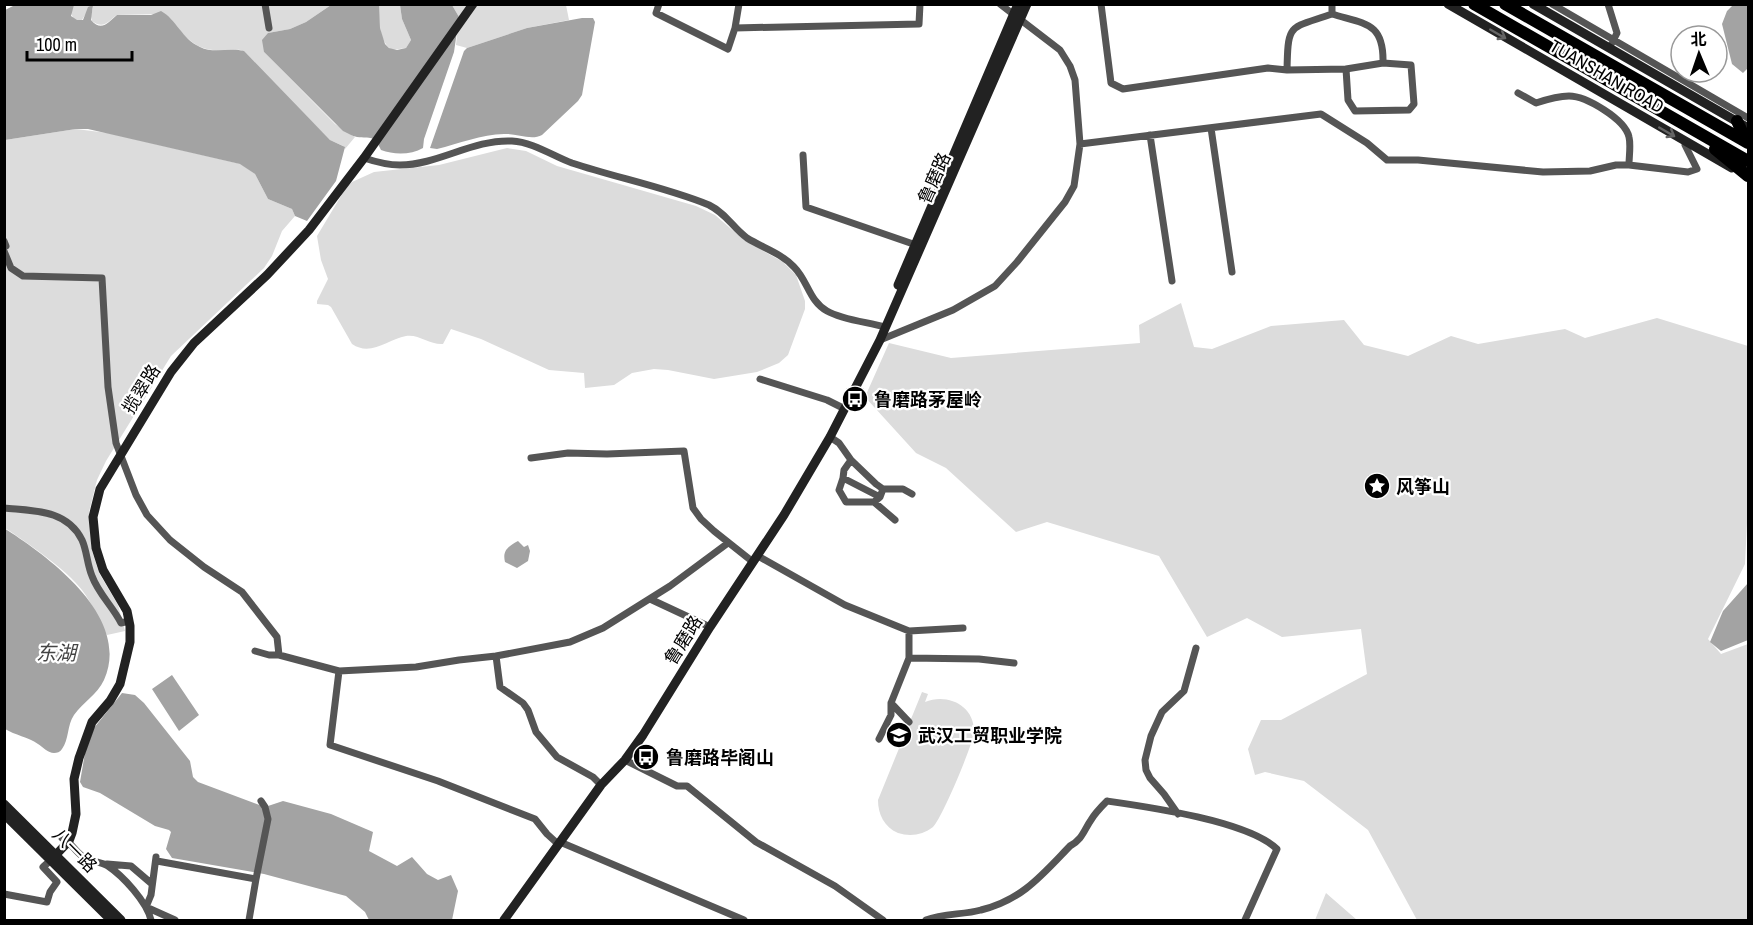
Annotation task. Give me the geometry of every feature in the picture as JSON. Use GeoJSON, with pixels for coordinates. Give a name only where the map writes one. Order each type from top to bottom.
{"type":"FeatureCollection","features":[{"type":"Feature","properties":{"kind":"highway"},"geometry":{"type":"LineString","coordinates":[[1468,4],[1492,14]]}},
{"type":"Feature","properties":{"kind":"highway","name":"TUANSHAN ROAD"},"geometry":{"type":"LineString","coordinates":[[1474,4],[1691,130],[1749,161]]}},
{"type":"Feature","properties":{"kind":"highway","name":"TUANSHAN ROAD"},"geometry":{"type":"LineString","coordinates":[[1505,4],[1744,131]]}},
{"type":"Feature","properties":{"kind":"highway"},"geometry":{"type":"LineString","coordinates":[[1691,130],[1749,176]]}},
{"type":"Feature","properties":{"kind":"street"},"geometry":{"type":"LineString","coordinates":[[265,4],[269,28]]}},
{"type":"Feature","properties":{"kind":"street"},"geometry":{"type":"LineString","coordinates":[[659,4],[656,13],[728,49],[735,28],[739,4]]}},
{"type":"Feature","properties":{"kind":"street"},"geometry":{"type":"LineString","coordinates":[[735,28],[919,24],[920,4]]}},
{"type":"Feature","properties":{"kind":"street"},"geometry":{"type":"LineString","coordinates":[[880,340],[953,310],[995,286],[1065,202],[1074,186],[1080,144],[1075,80],[1070,66],[1060,50],[1000,4]]}},
{"type":"Feature","properties":{"kind":"street","name":"鲁磨路"},"geometry":{"type":"LineString","coordinates":[[1017,19],[1018,4]]}},
{"type":"Feature","properties":{"kind":"street","name":"鲁磨路"},"geometry":{"type":"LineString","coordinates":[[868,362],[1017,19],[1027,4]]}},
{"type":"Feature","properties":{"kind":"street"},"geometry":{"type":"LineString","coordinates":[[1101,4],[1110,83],[1123,88],[1268,68],[1346,69],[1383,63],[1411,65],[1414,104],[1409,110],[1355,111],[1347,100],[1346,69]]}},
{"type":"Feature","properties":{"kind":"street"},"geometry":{"type":"LineString","coordinates":[[1332,4],[1332,14]]}},
{"type":"Feature","properties":{"kind":"street","name":"TUANSHAN ROAD"},"geometry":{"type":"LineString","coordinates":[[1448,4],[1687,144],[1749,176]]}},
{"type":"Feature","properties":{"kind":"street","name":"TUANSHAN ROAD"},"geometry":{"type":"LineString","coordinates":[[1533,4],[1612,44],[1744,131]]}},
{"type":"Feature","properties":{"kind":"street"},"geometry":{"type":"LineString","coordinates":[[1552,4],[1612,44],[1617,33],[1608,4]]}},
{"type":"Feature","properties":{"kind":"street","name":"揽翠路"},"geometry":{"type":"LineString","coordinates":[[53,858],[65,839],[76,814],[74,778],[79,758],[92,722],[110,701],[120,684],[130,642],[129,621],[125,606],[99,561],[93,517],[100,489],[156,394],[182,357],[291,252],[367,154],[472,7]]}},
{"type":"Feature","properties":{"kind":"street"},"geometry":{"type":"LineString","coordinates":[[1287,70],[1288,37],[1296,27],[1332,14],[1373,27],[1381,39],[1383,63]]}},
{"type":"Feature","properties":{"kind":"street"},"geometry":{"type":"LineString","coordinates":[[1518,93],[1536,103],[1569,96],[1610,114],[1620,121],[1630,139],[1629,165]]}},
{"type":"Feature","properties":{"kind":"street"},"geometry":{"type":"LineString","coordinates":[[1080,144],[1321,114],[1367,143],[1387,160],[1418,160],[1543,172],[1590,171],[1616,165],[1688,172],[1697,169],[1685,145],[1687,144]]}},
{"type":"Feature","properties":{"kind":"street"},"geometry":{"type":"LineString","coordinates":[[1212,128],[1233,272]]}},
{"type":"Feature","properties":{"kind":"street"},"geometry":{"type":"LineString","coordinates":[[1150,135],[1172,281]]}},
{"type":"Feature","properties":{"kind":"street"},"geometry":{"type":"LineString","coordinates":[[367,154],[392,165],[412,164],[494,142],[510,141],[524,143],[572,163],[701,201],[717,209],[749,239],[780,255],[796,268],[811,297],[826,310],[883,326]]}},
{"type":"Feature","properties":{"kind":"street"},"geometry":{"type":"LineString","coordinates":[[803,155],[806,207],[918,245]]}},
{"type":"Feature","properties":{"kind":"street"},"geometry":{"type":"LineString","coordinates":[[4,241],[6,246],[4,246]]}},
{"type":"Feature","properties":{"kind":"street"},"geometry":{"type":"LineString","coordinates":[[4,251],[11,267],[23,276],[102,278],[108,387],[116,443],[147,515],[170,540],[204,567],[242,592],[277,637],[279,655]]}},
{"type":"Feature","properties":{"kind":"street","name":"鲁磨路"},"geometry":{"type":"LineString","coordinates":[[504,921],[601,785],[625,760],[643,735],[710,627],[756,559],[830,437],[880,340],[883,326]]}},
{"type":"Feature","properties":{"kind":"street"},"geometry":{"type":"LineString","coordinates":[[760,379],[827,400],[845,409]]}},
{"type":"Feature","properties":{"kind":"street"},"geometry":{"type":"LineString","coordinates":[[830,437],[839,443],[851,460],[883,489],[903,489],[912,494]]}},
{"type":"Feature","properties":{"kind":"street"},"geometry":{"type":"LineString","coordinates":[[531,458],[568,453],[684,451],[693,508],[701,519],[728,543],[845,605],[909,632],[963,628]]}},
{"type":"Feature","properties":{"kind":"street"},"geometry":{"type":"LineString","coordinates":[[851,460],[844,470],[839,490],[846,502],[874,502],[880,497],[883,489]]}},
{"type":"Feature","properties":{"kind":"street"},"geometry":{"type":"LineString","coordinates":[[843,478],[880,497]]}},
{"type":"Feature","properties":{"kind":"street"},"geometry":{"type":"LineString","coordinates":[[874,502],[895,520]]}},
{"type":"Feature","properties":{"kind":"street"},"geometry":{"type":"LineString","coordinates":[[4,508],[52,513],[69,525],[81,538],[96,584],[121,623],[129,621]]}},
{"type":"Feature","properties":{"kind":"street"},"geometry":{"type":"LineString","coordinates":[[255,651],[339,671],[416,667],[496,656],[570,642],[603,628],[728,543]]}},
{"type":"Feature","properties":{"kind":"street"},"geometry":{"type":"LineString","coordinates":[[650,598],[710,627]]}},
{"type":"Feature","properties":{"kind":"street"},"geometry":{"type":"LineString","coordinates":[[879,739],[891,715],[891,703],[909,658],[909,632]]}},
{"type":"Feature","properties":{"kind":"street"},"geometry":{"type":"LineString","coordinates":[[1178,814],[1150,778],[1146,770],[1145,759],[1151,736],[1162,712],[1184,691],[1196,648]]}},
{"type":"Feature","properties":{"kind":"street"},"geometry":{"type":"LineString","coordinates":[[496,656],[500,687],[523,703],[536,732],[557,757],[592,777],[601,785]]}},
{"type":"Feature","properties":{"kind":"street"},"geometry":{"type":"LineString","coordinates":[[909,658],[979,659],[1014,663]]}},
{"type":"Feature","properties":{"kind":"street"},"geometry":{"type":"LineString","coordinates":[[339,671],[330,745],[438,781],[535,819],[547,834],[559,843],[744,921]]}},
{"type":"Feature","properties":{"kind":"street"},"geometry":{"type":"LineString","coordinates":[[891,703],[909,722]]}},
{"type":"Feature","properties":{"kind":"street"},"geometry":{"type":"LineString","coordinates":[[625,760],[677,786],[687,786],[756,842],[835,886],[883,921]]}},
{"type":"Feature","properties":{"kind":"street"},"geometry":{"type":"LineString","coordinates":[[249,921],[268,819],[261,801]]}},
{"type":"Feature","properties":{"kind":"street"},"geometry":{"type":"LineString","coordinates":[[926,921],[979,911],[1008,901],[1022,893],[1037,882],[1070,846],[1076,844],[1090,821],[1107,801],[1178,814],[1248,831],[1268,840],[1277,849],[1245,921]]}},
{"type":"Feature","properties":{"kind":"street","name":"八一路"},"geometry":{"type":"LineString","coordinates":[[4,804],[111,921]]}},
{"type":"Feature","properties":{"kind":"street","name":"八一路"},"geometry":{"type":"LineString","coordinates":[[4,814],[42,847]]}},
{"type":"Feature","properties":{"kind":"street"},"geometry":{"type":"LineString","coordinates":[[65,839],[83,858],[96,863],[131,866],[152,884]]}},
{"type":"Feature","properties":{"kind":"street"},"geometry":{"type":"LineString","coordinates":[[4,894],[47,902],[57,882],[43,867],[53,858]]}},
{"type":"Feature","properties":{"kind":"street","name":"八一路"},"geometry":{"type":"LineString","coordinates":[[53,858],[122,921]]}},
{"type":"Feature","properties":{"kind":"street"},"geometry":{"type":"LineString","coordinates":[[146,907],[151,895],[157,859],[256,879]]}},
{"type":"Feature","properties":{"kind":"street"},"geometry":{"type":"LineString","coordinates":[[104,864],[126,883],[146,907],[151,921]]}},
{"type":"Feature","properties":{"kind":"street"},"geometry":{"type":"LineString","coordinates":[[146,907],[175,921]]}},
{"type":"Feature","properties":{"kind":"shaded area"},"geometry":{"type":"Polygon","coordinates":[[[74,4],[331,5],[306,22],[290,29],[268,33],[264,52],[335,124],[355,137],[345,149],[330,140],[241,50],[213,50],[198,46],[186,37],[165,14],[117,15],[106,24],[100,25],[92,21],[93,8],[91,5],[82,20],[74,20],[71,13],[74,4]]]}},
{"type":"Feature","properties":{"kind":"shaded area"},"geometry":{"type":"Polygon","coordinates":[[[379,5],[400,5],[402,19],[411,40],[406,48],[392,50],[387,46],[380,29],[379,5]]]}},
{"type":"Feature","properties":{"kind":"shaded area"},"geometry":{"type":"Polygon","coordinates":[[[452,5],[566,5],[569,20],[527,28],[467,48],[456,45],[459,17],[452,5]]]}},
{"type":"Feature","properties":{"kind":"shaded area"},"geometry":{"type":"Polygon","coordinates":[[[76,129],[108,133],[241,164],[255,174],[268,199],[292,209],[295,216],[282,231],[272,256],[264,268],[171,356],[106,461],[97,480],[89,512],[92,551],[99,573],[118,605],[125,631],[107,635],[89,600],[75,582],[46,557],[5,528],[5,140],[76,129]]]}},
{"type":"Feature","properties":{"kind":"shaded area"},"geometry":{"type":"Polygon","coordinates":[[[507,148],[526,151],[557,166],[696,206],[715,215],[744,240],[783,262],[796,275],[805,301],[805,309],[788,355],[779,363],[757,372],[714,379],[654,369],[632,373],[614,385],[585,388],[584,373],[549,370],[481,339],[451,329],[443,344],[406,336],[373,348],[359,348],[352,344],[331,307],[317,304],[328,279],[321,260],[317,236],[347,186],[374,172],[439,165],[507,148]]]}},
{"type":"Feature","properties":{"kind":"shaded area"},"geometry":{"type":"Polygon","coordinates":[[[1181,303],[1194,347],[1212,349],[1271,326],[1344,320],[1364,345],[1408,356],[1451,336],[1478,344],[1565,329],[1585,338],[1657,318],[1748,346],[1748,503],[1745,564],[1708,639],[1721,654],[1748,644],[1748,920],[1417,920],[1368,830],[1304,781],[1265,772],[1255,775],[1248,749],[1261,720],[1281,720],[1367,674],[1361,629],[1282,637],[1247,618],[1207,637],[1159,556],[1047,522],[1016,532],[946,468],[916,453],[865,397],[889,343],[951,358],[1140,343],[1139,325],[1181,303]]]}},
{"type":"Feature","properties":{"kind":"shaded area"},"geometry":{"type":"Polygon","coordinates":[[[922,692],[928,694],[925,702],[942,699],[958,703],[969,714],[974,731],[963,765],[937,821],[925,832],[907,835],[898,833],[886,824],[879,810],[878,800],[922,692]]]}},
{"type":"Feature","properties":{"kind":"shaded area"},"geometry":{"type":"Polygon","coordinates":[[[1326,893],[1357,920],[1315,920],[1326,893]]]}},
{"type":"Feature","properties":{"kind":"water"},"geometry":{"type":"Polygon","coordinates":[[[17,4],[74,5],[71,16],[77,20],[83,20],[88,7],[93,5],[91,20],[99,26],[108,23],[117,15],[151,15],[161,11],[188,39],[200,47],[211,50],[244,51],[330,140],[345,147],[336,181],[307,221],[295,216],[292,209],[268,199],[255,174],[240,164],[88,129],[5,140],[5,10],[17,4]]]}},
{"type":"Feature","properties":{"kind":"water"},"geometry":{"type":"Polygon","coordinates":[[[331,5],[379,5],[380,28],[385,44],[397,50],[406,48],[411,40],[402,19],[400,5],[452,5],[459,17],[454,52],[424,139],[423,148],[402,154],[391,153],[381,150],[372,138],[355,137],[343,131],[264,52],[262,40],[268,33],[290,29],[306,22],[331,5]]]}},
{"type":"Feature","properties":{"kind":"water"},"geometry":{"type":"Polygon","coordinates":[[[1733,5],[1748,5],[1748,70],[1743,73],[1732,64],[1729,52],[1729,24],[1722,24],[1727,11],[1733,5]]]}},
{"type":"Feature","properties":{"kind":"water"},"geometry":{"type":"Polygon","coordinates":[[[593,18],[595,22],[582,95],[542,135],[528,137],[496,134],[437,149],[430,148],[467,48],[527,28],[593,18]]]}},
{"type":"Feature","properties":{"kind":"water","name":"东湖"},"geometry":{"type":"Polygon","coordinates":[[[4,528],[63,572],[97,612],[107,634],[110,657],[104,680],[98,690],[74,715],[64,745],[56,753],[5,729],[4,528]]]}},
{"type":"Feature","properties":{"kind":"water"},"geometry":{"type":"Polygon","coordinates":[[[518,541],[524,547],[528,545],[530,551],[528,561],[517,568],[505,562],[504,554],[518,541]]]}},
{"type":"Feature","properties":{"kind":"water"},"geometry":{"type":"Polygon","coordinates":[[[1748,583],[1748,640],[1721,651],[1710,642],[1723,611],[1748,583]]]}},
{"type":"Feature","properties":{"kind":"water"},"geometry":{"type":"Polygon","coordinates":[[[172,675],[199,715],[179,731],[152,689],[172,675]]]}},
{"type":"Feature","properties":{"kind":"water"},"geometry":{"type":"Polygon","coordinates":[[[122,693],[135,695],[144,703],[190,761],[193,777],[198,782],[265,807],[283,801],[331,814],[373,832],[369,851],[397,866],[412,857],[427,874],[438,880],[451,875],[458,891],[452,920],[369,920],[365,912],[346,896],[264,874],[172,858],[166,849],[171,832],[169,830],[155,826],[100,793],[83,787],[80,782],[85,753],[94,728],[122,693]]]}},
{"type":"Feature","properties":{"kind":"place","name":"鲁磨路茅屋岭"},"geometry":{"type":"Point","coordinates":[855,399]}},
{"type":"Feature","properties":{"kind":"place","name":"风筝山"},"geometry":{"type":"Point","coordinates":[1377,486]}},
{"type":"Feature","properties":{"kind":"place","name":"武汉工贸职业学院"},"geometry":{"type":"Point","coordinates":[899,735]}},
{"type":"Feature","properties":{"kind":"place","name":"鲁磨路毕阁山"},"geometry":{"type":"Point","coordinates":[646,757]}}]}
